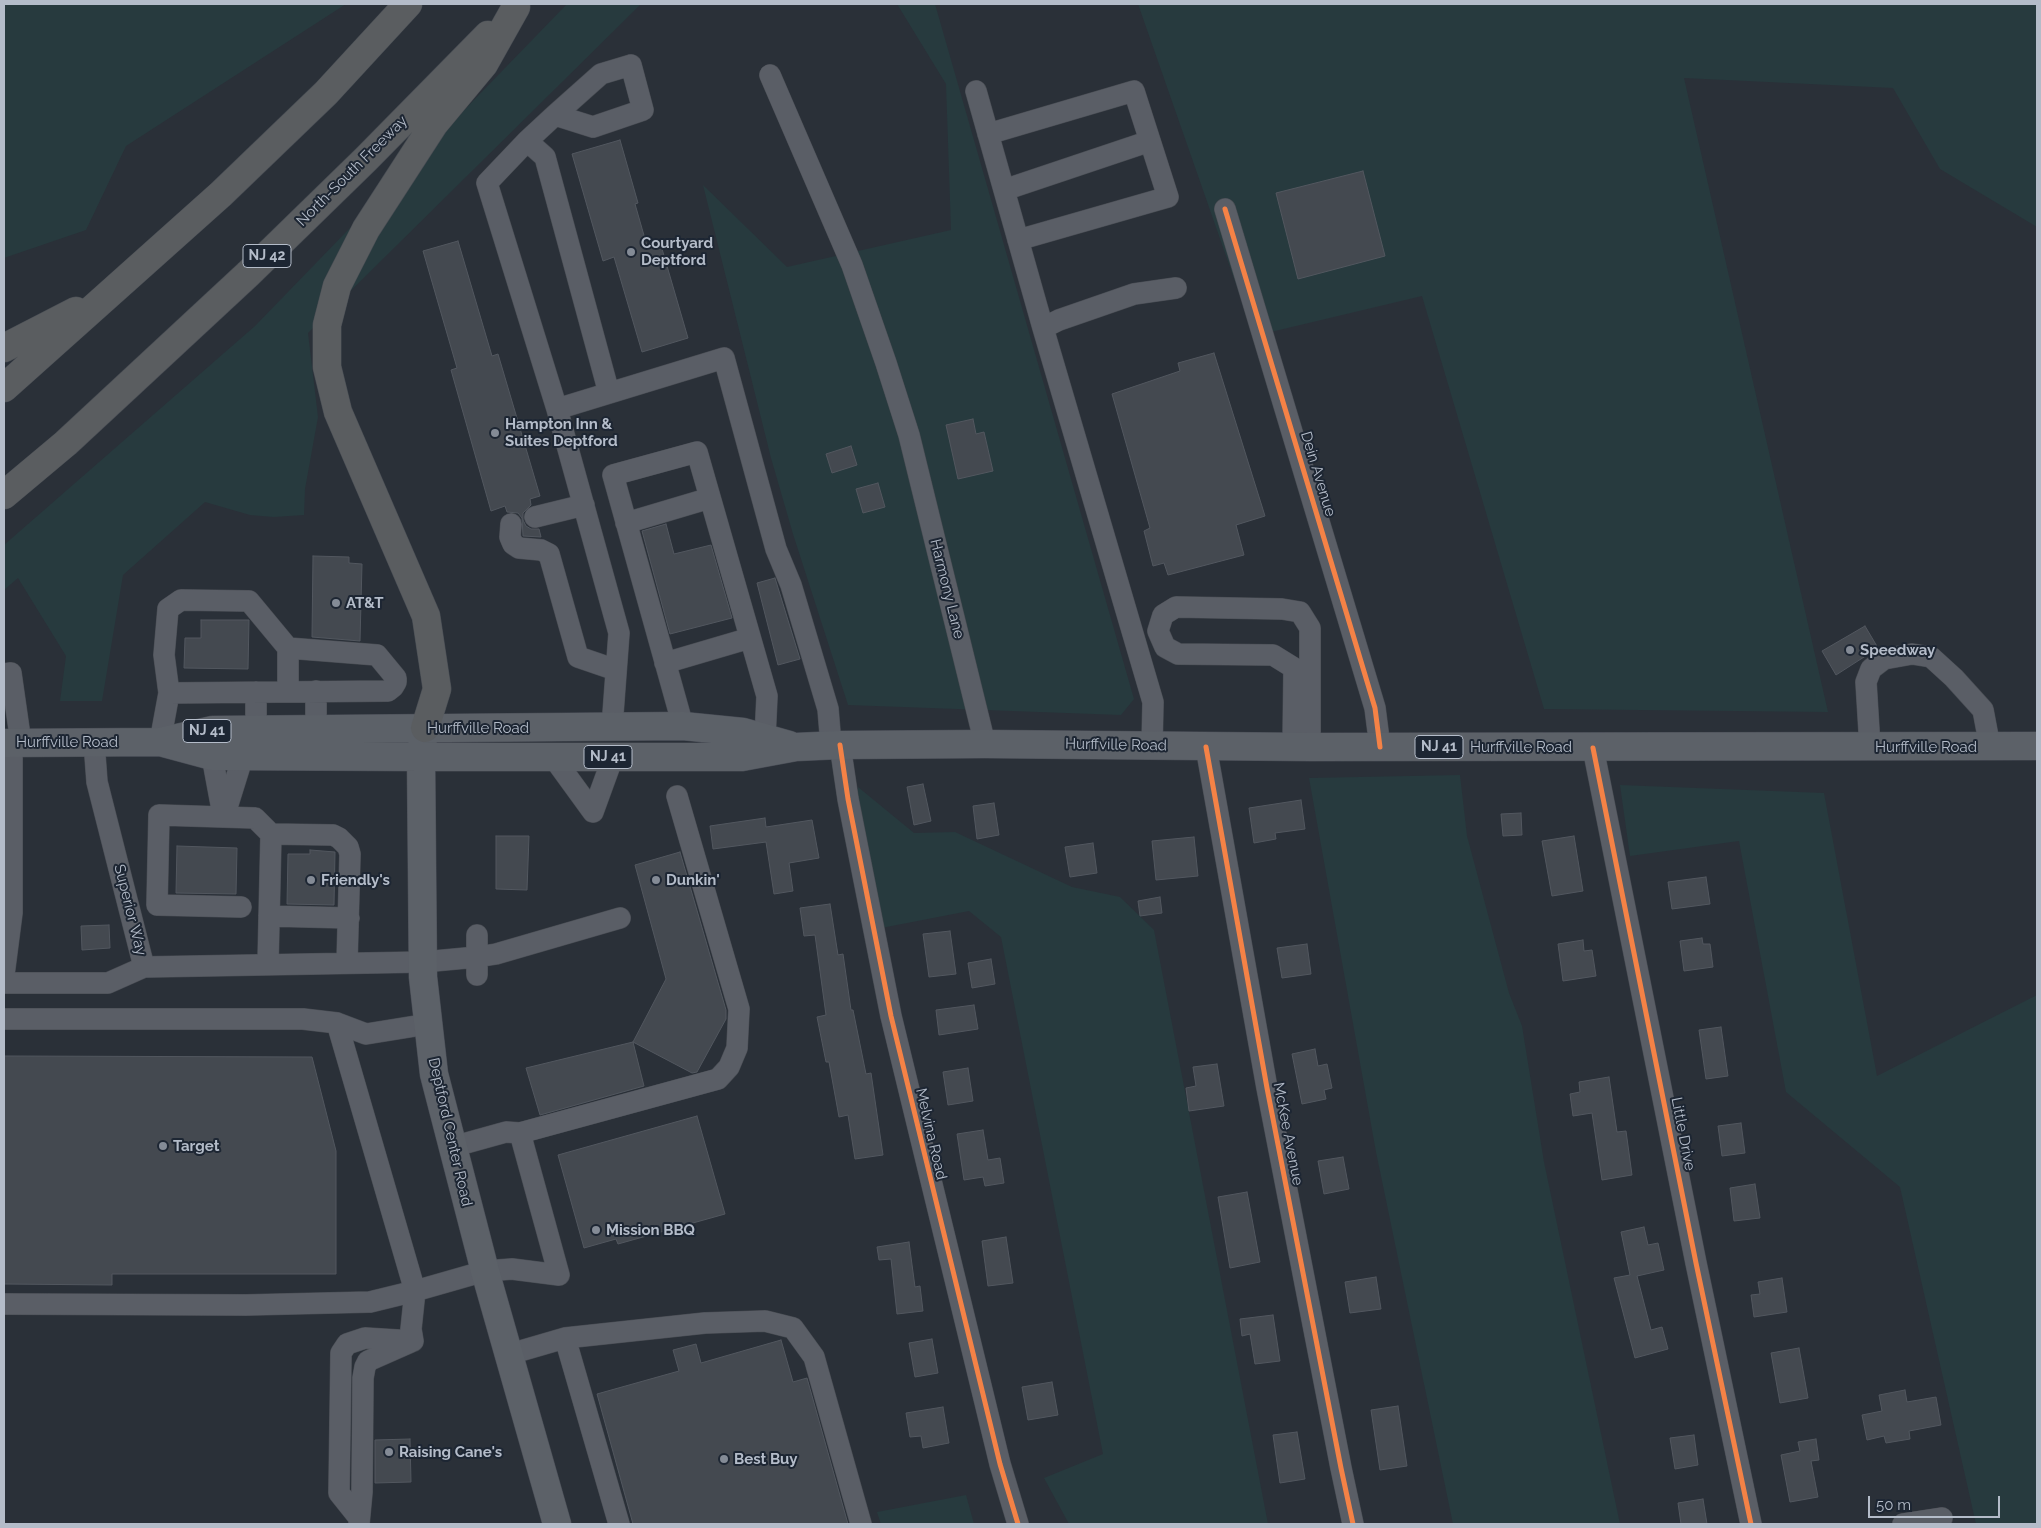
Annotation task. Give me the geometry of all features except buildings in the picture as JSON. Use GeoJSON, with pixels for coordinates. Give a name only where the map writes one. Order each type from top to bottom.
{"type":"FeatureCollection","features":[{"type":"Feature","properties":{"kind":"highway"},"geometry":{"type":"LineString","coordinates":[[4,388],[100,300],[221,194],[312,106],[408,4]]}},
{"type":"Feature","properties":{"kind":"highway"},"geometry":{"type":"LineString","coordinates":[[425,728],[438,689],[426,616],[338,412],[326,367],[327,325],[337,286],[366,229],[434,124],[484,64],[517,5]]}},
{"type":"Feature","properties":{"kind":"highway","name":"North-South Freeway"},"geometry":{"type":"LineString","coordinates":[[4,495],[66,443],[248,274],[366,159],[517,5]]}},
{"type":"Feature","properties":{"kind":"highway"},"geometry":{"type":"LineString","coordinates":[[4,348],[50,323],[100,300]]}},
{"type":"Feature","properties":{"kind":"main road","name":"Hurffville Road"},"geometry":{"type":"LineString","coordinates":[[12,743],[160,742],[213,730],[683,726],[743,732],[796,747]]}},
{"type":"Feature","properties":{"kind":"main road","name":"Deptford Center Road"},"geometry":{"type":"LineString","coordinates":[[425,728],[420,757],[423,962],[434,1074],[485,1271],[557,1524]]}},
{"type":"Feature","properties":{"kind":"main road","name":"Hurffville Road"},"geometry":{"type":"LineString","coordinates":[[160,742],[212,756],[420,757],[742,756],[796,747],[836,745],[985,744],[1594,748],[2037,746]]}},
{"type":"Feature","properties":{"kind":"street","name":"Harmony Lane"},"geometry":{"type":"LineString","coordinates":[[770,75],[852,265],[909,435],[985,744]]}},
{"type":"Feature","properties":{"kind":"street"},"geometry":{"type":"LineString","coordinates":[[976,91],[1043,328],[1153,702],[1152,746]]}},
{"type":"Feature","properties":{"kind":"street"},"geometry":{"type":"LineString","coordinates":[[988,134],[1134,91],[1168,197],[1018,240]]}},
{"type":"Feature","properties":{"kind":"street"},"geometry":{"type":"LineString","coordinates":[[555,115],[487,183],[558,409],[619,633],[612,727]]}},
{"type":"Feature","properties":{"kind":"street"},"geometry":{"type":"LineString","coordinates":[[527,141],[545,157],[609,393],[558,409]]}},
{"type":"Feature","properties":{"kind":"street"},"geometry":{"type":"LineString","coordinates":[[1004,190],[1150,141]]}},
{"type":"Feature","properties":{"kind":"street","name":"Dein Avenue"},"geometry":{"type":"LineString","coordinates":[[1225,210],[1375,708],[1380,747]]}},
{"type":"Feature","properties":{"kind":"street"},"geometry":{"type":"LineString","coordinates":[[1043,328],[1059,320],[1134,294],[1176,288]]}},
{"type":"Feature","properties":{"kind":"street","name":"Melvina Road"},"geometry":{"type":"LineString","coordinates":[[609,393],[724,358],[776,549],[791,585],[828,709],[891,1016],[1000,1464],[1018,1524]]}},
{"type":"Feature","properties":{"kind":"street"},"geometry":{"type":"LineString","coordinates":[[683,726],[613,474],[697,452],[767,696],[764,738]]}},
{"type":"Feature","properties":{"kind":"street"},"geometry":{"type":"LineString","coordinates":[[626,523],[710,498]]}},
{"type":"Feature","properties":{"kind":"street"},"geometry":{"type":"LineString","coordinates":[[535,517],[584,505]]}},
{"type":"Feature","properties":{"kind":"street"},"geometry":{"type":"LineString","coordinates":[[511,524],[510,537],[513,544],[519,548],[541,550],[549,554],[578,657],[616,670]]}},
{"type":"Feature","properties":{"kind":"street"},"geometry":{"type":"LineString","coordinates":[[160,742],[169,693],[164,655],[168,609],[180,600],[248,601],[288,648],[288,691]]}},
{"type":"Feature","properties":{"kind":"street"},"geometry":{"type":"LineString","coordinates":[[1301,747],[1310,628],[1300,612],[1282,609],[1176,607],[1163,614],[1158,631],[1166,647],[1178,654],[1273,656],[1301,647],[1310,628]]}},
{"type":"Feature","properties":{"kind":"street"},"geometry":{"type":"LineString","coordinates":[[665,663],[750,638]]}},
{"type":"Feature","properties":{"kind":"street"},"geometry":{"type":"LineString","coordinates":[[169,693],[388,691],[393,687],[396,678],[377,655],[288,648]]}},
{"type":"Feature","properties":{"kind":"street"},"geometry":{"type":"LineString","coordinates":[[1870,747],[1866,682],[1870,669],[1884,659],[1912,654],[1931,657],[1954,678],[1983,710],[1990,747]]}},
{"type":"Feature","properties":{"kind":"street"},"geometry":{"type":"LineString","coordinates":[[1273,656],[1294,668],[1301,747]]}},
{"type":"Feature","properties":{"kind":"street"},"geometry":{"type":"LineString","coordinates":[[4,674],[11,672],[12,743],[12,913],[4,975]]}},
{"type":"Feature","properties":{"kind":"street"},"geometry":{"type":"LineString","coordinates":[[316,691],[316,729]]}},
{"type":"Feature","properties":{"kind":"street"},"geometry":{"type":"LineString","coordinates":[[256,692],[256,729]]}},
{"type":"Feature","properties":{"kind":"street","name":"Superior Way"},"geometry":{"type":"LineString","coordinates":[[4,983],[108,983],[144,967],[97,782],[94,742]]}},
{"type":"Feature","properties":{"kind":"street","name":"McKee Avenue"},"geometry":{"type":"LineString","coordinates":[[1206,746],[1267,1088],[1353,1524]]}},
{"type":"Feature","properties":{"kind":"street","name":"Little Drive"},"geometry":{"type":"LineString","coordinates":[[1594,748],[1696,1263],[1752,1524]]}},
{"type":"Feature","properties":{"kind":"street"},"geometry":{"type":"LineString","coordinates":[[212,756],[224,817]]}},
{"type":"Feature","properties":{"kind":"street"},"geometry":{"type":"LineString","coordinates":[[224,817],[244,756]]}},
{"type":"Feature","properties":{"kind":"street"},"geometry":{"type":"LineString","coordinates":[[553,757],[593,812],[613,757]]}},
{"type":"Feature","properties":{"kind":"street"},"geometry":{"type":"LineString","coordinates":[[452,1147],[506,1132],[520,1134],[718,1079],[729,1067],[737,1048],[739,1009],[677,796]]}},
{"type":"Feature","properties":{"kind":"street"},"geometry":{"type":"LineString","coordinates":[[157,905],[159,815],[255,818],[271,834],[333,836],[344,842],[350,854],[347,963]]}},
{"type":"Feature","properties":{"kind":"street"},"geometry":{"type":"LineString","coordinates":[[268,964],[271,834]]}},
{"type":"Feature","properties":{"kind":"street"},"geometry":{"type":"LineString","coordinates":[[131,912],[157,905],[241,907]]}},
{"type":"Feature","properties":{"kind":"street"},"geometry":{"type":"LineString","coordinates":[[269,916],[348,918]]}},
{"type":"Feature","properties":{"kind":"street"},"geometry":{"type":"LineString","coordinates":[[144,967],[423,962],[477,966],[496,954],[620,918]]}},
{"type":"Feature","properties":{"kind":"street"},"geometry":{"type":"LineString","coordinates":[[477,935],[477,966]]}},
{"type":"Feature","properties":{"kind":"street"},"geometry":{"type":"LineString","coordinates":[[4,1019],[303,1019],[337,1023],[366,1034],[428,1024]]}},
{"type":"Feature","properties":{"kind":"street"},"geometry":{"type":"LineString","coordinates":[[337,1023],[415,1291],[411,1329],[413,1341]]}},
{"type":"Feature","properties":{"kind":"street"},"geometry":{"type":"LineString","coordinates":[[4,1304],[251,1305],[370,1302],[485,1271],[512,1268],[559,1276],[520,1134]]}},
{"type":"Feature","properties":{"kind":"street"},"geometry":{"type":"LineString","coordinates":[[510,1354],[565,1338],[705,1323],[765,1321],[792,1328],[814,1357],[861,1524]]}},
{"type":"Feature","properties":{"kind":"street"},"geometry":{"type":"LineString","coordinates":[[359,1521],[340,1493],[341,1353],[347,1344],[365,1338],[413,1341]]}},
{"type":"Feature","properties":{"kind":"street"},"geometry":{"type":"LineString","coordinates":[[565,1338],[619,1524]]}},
{"type":"Feature","properties":{"kind":"street"},"geometry":{"type":"LineString","coordinates":[[359,1521],[362,1492],[363,1378],[365,1367],[368,1361],[413,1341]]}},
{"type":"Feature","properties":{"kind":"street"},"geometry":{"type":"LineString","coordinates":[[1903,1524],[1942,1518]]}},
{"type":"Feature","properties":{"kind":"green space"},"geometry":{"type":"Polygon","coordinates":[[[4,4],[346,4],[126,146],[86,230],[4,258],[4,4]]]}},
{"type":"Feature","properties":{"kind":"green space"},"geometry":{"type":"Polygon","coordinates":[[[567,4],[641,4],[308,333],[318,417],[305,489],[304,515],[274,517],[250,515],[205,502],[123,575],[102,701],[60,701],[66,656],[18,578],[4,590],[4,545],[255,326],[567,4]]]}},
{"type":"Feature","properties":{"kind":"green space"},"geometry":{"type":"Polygon","coordinates":[[[897,4],[935,4],[1134,699],[1121,715],[848,705],[793,534],[771,458],[703,185],[787,267],[951,230],[946,84],[897,4]]]}},
{"type":"Feature","properties":{"kind":"green space"},"geometry":{"type":"Polygon","coordinates":[[[1138,4],[2037,4],[2037,227],[1940,169],[1893,88],[1684,78],[1828,712],[1544,709],[1422,296],[1254,336],[1138,4]]]}},
{"type":"Feature","properties":{"kind":"green space"},"geometry":{"type":"Polygon","coordinates":[[[1460,775],[1467,836],[1509,993],[1522,1026],[1544,1162],[1620,1524],[1453,1524],[1376,1152],[1309,778],[1460,775]]]}},
{"type":"Feature","properties":{"kind":"green space"},"geometry":{"type":"Polygon","coordinates":[[[1620,785],[1824,793],[1877,1076],[2037,995],[2037,1524],[1976,1524],[1900,1187],[1786,1092],[1739,841],[1630,856],[1620,785]]]}},
{"type":"Feature","properties":{"kind":"green space"},"geometry":{"type":"Polygon","coordinates":[[[858,787],[914,833],[955,832],[1072,887],[1120,897],[1154,930],[1268,1524],[1069,1524],[1044,1478],[1103,1454],[1001,937],[969,911],[871,930],[853,832],[858,787]]]}},
{"type":"Feature","properties":{"kind":"green space"},"geometry":{"type":"Polygon","coordinates":[[[966,1495],[974,1524],[881,1524],[877,1512],[966,1495]]]}},
{"type":"Feature","properties":{"kind":"cycle path"},"geometry":{"type":"LineString","coordinates":[[1225,209],[1375,708],[1380,747]]}},
{"type":"Feature","properties":{"kind":"cycle path"},"geometry":{"type":"LineString","coordinates":[[840,745],[848,799],[891,1016],[1000,1464],[1018,1524]]}},
{"type":"Feature","properties":{"kind":"cycle path"},"geometry":{"type":"LineString","coordinates":[[1206,747],[1267,1088],[1353,1524]]}},
{"type":"Feature","properties":{"kind":"cycle path"},"geometry":{"type":"LineString","coordinates":[[1593,748],[1696,1263],[1751,1524]]}},
{"type":"Feature","properties":{"kind":"place","name":"Courtyard Deptford"},"geometry":{"type":"Point","coordinates":[631,252]}},
{"type":"Feature","properties":{"kind":"place","name":"Hampton Inn & Suites Deptford"},"geometry":{"type":"Point","coordinates":[495,433]}},
{"type":"Feature","properties":{"kind":"place","name":"AT&T"},"geometry":{"type":"Point","coordinates":[336,603]}},
{"type":"Feature","properties":{"kind":"place","name":"Speedway"},"geometry":{"type":"Point","coordinates":[1850,650]}},
{"type":"Feature","properties":{"kind":"place","name":"Friendly's"},"geometry":{"type":"Point","coordinates":[311,880]}},
{"type":"Feature","properties":{"kind":"place","name":"Dunkin'"},"geometry":{"type":"Point","coordinates":[656,880]}},
{"type":"Feature","properties":{"kind":"place","name":"Target"},"geometry":{"type":"Point","coordinates":[163,1146]}},
{"type":"Feature","properties":{"kind":"place","name":"Mission BBQ"},"geometry":{"type":"Point","coordinates":[596,1230]}},
{"type":"Feature","properties":{"kind":"place","name":"Raising Cane's"},"geometry":{"type":"Point","coordinates":[389,1452]}},
{"type":"Feature","properties":{"kind":"place","name":"Best Buy"},"geometry":{"type":"Point","coordinates":[724,1459]}}]}
